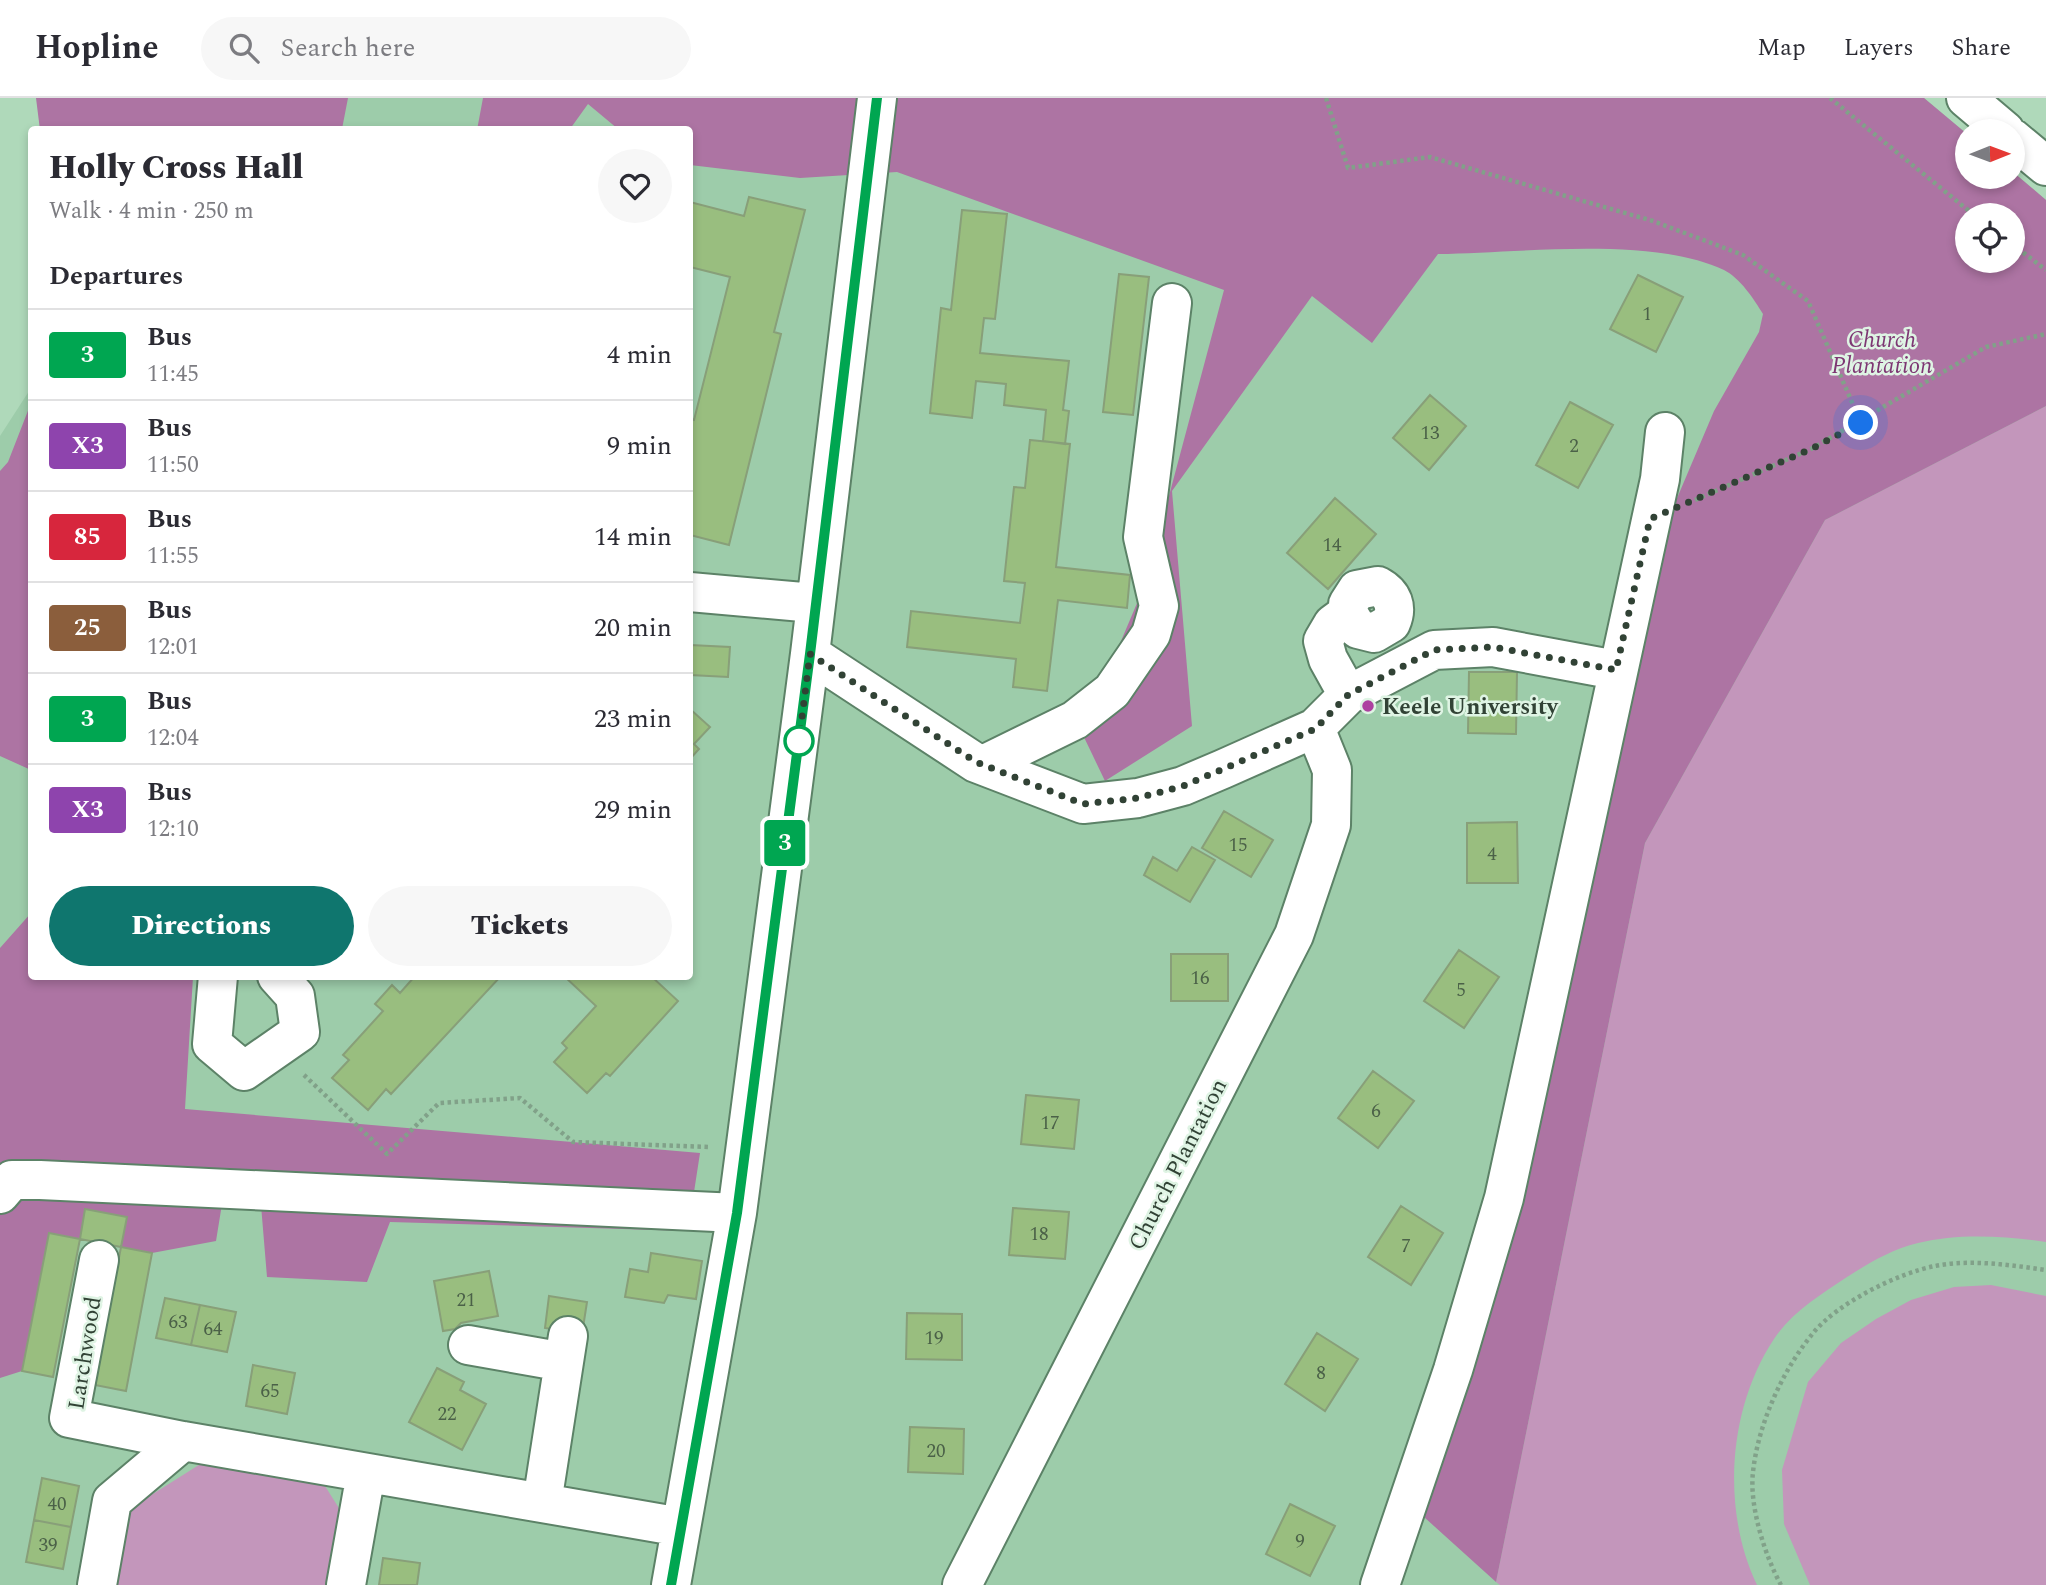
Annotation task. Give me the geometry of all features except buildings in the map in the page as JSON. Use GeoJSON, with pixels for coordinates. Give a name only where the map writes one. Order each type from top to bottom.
{"type":"FeatureCollection","features":[{"type":"Feature","properties":{"kind":"street"},"geometry":{"type":"LineString","coordinates":[[671,1585],[737,1213],[810,654],[814,603],[877,98]]}},
{"type":"Feature","properties":{"kind":"street"},"geometry":{"type":"LineString","coordinates":[[1966,98],[1991,119]]}},
{"type":"Feature","properties":{"kind":"street"},"geometry":{"type":"LineString","coordinates":[[2025,149],[2046,166]]}},
{"type":"Feature","properties":{"kind":"street"},"geometry":{"type":"LineString","coordinates":[[984,765],[1047,735],[1112,691],[1127,673],[1151,634],[1159,607],[1143,537],[1172,303]]}},
{"type":"Feature","properties":{"kind":"street"},"geometry":{"type":"LineString","coordinates":[[1381,1585],[1453,1370],[1504,1198],[1616,670],[1660,479],[1665,432]]}},
{"type":"Feature","properties":{"kind":"street"},"geometry":{"type":"LineString","coordinates":[[693,592],[814,603]]}},
{"type":"Feature","properties":{"kind":"street"},"geometry":{"type":"LineString","coordinates":[[1348,612],[1333,624],[1323,641],[1328,659],[1348,695]]}},
{"type":"Feature","properties":{"kind":"street"},"geometry":{"type":"LineString","coordinates":[[810,654],[984,765],[1083,804],[1138,798],[1183,786],[1315,729],[1348,695],[1434,650],[1457,647],[1528,651],[1616,670]]}},
{"type":"Feature","properties":{"kind":"street","name":"Church Plantation"},"geometry":{"type":"LineString","coordinates":[[962,1585],[1294,935],[1331,825],[1332,770],[1315,729]]}},
{"type":"Feature","properties":{"kind":"street"},"geometry":{"type":"LineString","coordinates":[[218,980],[212,1044],[244,1071],[300,1032],[295,996],[281,980]]}},
{"type":"Feature","properties":{"kind":"street"},"geometry":{"type":"LineString","coordinates":[[0,1194],[12,1180],[40,1180],[737,1213]]}},
{"type":"Feature","properties":{"kind":"street","name":"Larchwood"},"geometry":{"type":"LineString","coordinates":[[99,1260],[69,1418],[183,1441],[681,1527]]}},
{"type":"Feature","properties":{"kind":"street"},"geometry":{"type":"LineString","coordinates":[[468,1345],[566,1349],[542,1503]]}},
{"type":"Feature","properties":{"kind":"street"},"geometry":{"type":"LineString","coordinates":[[97,1585],[112,1501],[183,1441]]}},
{"type":"Feature","properties":{"kind":"street"},"geometry":{"type":"LineString","coordinates":[[346,1585],[366,1473]]}},
{"type":"Feature","properties":{"kind":"path"},"geometry":{"type":"LineString","coordinates":[[1326,98],[1348,168],[1430,157],[1653,221],[1743,255],[1808,301],[1861,423]]}},
{"type":"Feature","properties":{"kind":"path"},"geometry":{"type":"LineString","coordinates":[[1830,98],[1959,203]]}},
{"type":"Feature","properties":{"kind":"path"},"geometry":{"type":"LineString","coordinates":[[2025,254],[2046,270]]}},
{"type":"Feature","properties":{"kind":"path"},"geometry":{"type":"LineString","coordinates":[[1650,519],[1811,449],[1861,423],[1986,347],[2046,334]]}},
{"type":"Feature","properties":{"kind":"path"},"geometry":{"type":"LineString","coordinates":[[276,1049],[387,1154],[439,1103],[520,1098],[573,1142],[745,1148]]}},
{"type":"Feature","properties":{"kind":"path"},"geometry":{"type":"LineString","coordinates":[[1781,1585],[1759,1530],[1752,1474],[1765,1424],[1786,1373],[1815,1330],[1849,1304],[1880,1287],[1935,1266],[1993,1263],[2046,1270]]}},
{"type":"Feature","properties":{"kind":"shaded area","name":"Keele University"},"geometry":{"type":"Polygon","coordinates":[[[71,98],[1924,98],[1955,124],[1955,189],[2025,189],[2025,182],[2046,200],[2046,1585],[0,1585],[0,436],[28,393],[28,980],[693,980],[693,126],[80,126],[71,98]]]}},
{"type":"Feature","properties":{"kind":"shaded area"},"geometry":{"type":"Polygon","coordinates":[[[2046,406],[2046,1242],[1966,1237],[1908,1246],[1881,1257],[1847,1277],[1807,1305],[1781,1329],[1759,1366],[1747,1396],[1739,1427],[1735,1460],[1734,1492],[1738,1525],[1757,1585],[1500,1585],[1496,1582],[1645,843],[1825,520],[2046,406]]]}},
{"type":"Feature","properties":{"kind":"shaded area"},"geometry":{"type":"Polygon","coordinates":[[[1991,1285],[2046,1296],[2046,1585],[1810,1585],[1784,1524],[1782,1470],[1808,1382],[1841,1343],[1876,1319],[1911,1300],[1954,1287],[1991,1285]]]}},
{"type":"Feature","properties":{"kind":"shaded area"},"geometry":{"type":"Polygon","coordinates":[[[202,1463],[325,1486],[342,1513],[330,1585],[112,1585],[126,1511],[202,1463]]]}},
{"type":"Feature","properties":{"kind":"green space"},"geometry":{"type":"Polygon","coordinates":[[[36,98],[348,98],[343,126],[40,126],[36,98]]]}},
{"type":"Feature","properties":{"kind":"green space","name":"Church Plantation"},"geometry":{"type":"Polygon","coordinates":[[[483,98],[1924,98],[1955,124],[1955,189],[2025,189],[2025,182],[2046,200],[2046,406],[1825,520],[1645,843],[1496,1582],[1424,1517],[1505,1257],[1661,536],[1714,411],[1759,332],[1763,314],[1741,283],[1724,270],[1660,253],[1623,250],[1438,254],[1372,343],[1312,296],[1172,491],[1192,726],[1105,781],[1082,733],[1146,582],[1224,290],[897,172],[800,178],[693,165],[693,126],[614,126],[588,104],[572,126],[478,126],[483,98]]]}},
{"type":"Feature","properties":{"kind":"green space"},"geometry":{"type":"Polygon","coordinates":[[[28,411],[28,769],[0,756],[0,471],[8,462],[28,411]]]}},
{"type":"Feature","properties":{"kind":"green space"},"geometry":{"type":"Polygon","coordinates":[[[28,916],[28,980],[193,980],[185,1109],[700,1153],[688,1231],[390,1222],[367,1282],[267,1277],[261,1205],[222,1204],[216,1241],[152,1253],[121,1247],[127,1217],[86,1209],[80,1239],[49,1233],[22,1371],[0,1378],[0,948],[28,916]]]}},
{"type":"Feature","properties":{"kind":"bus line","name":"3"},"geometry":{"type":"LineString","coordinates":[[671,1585],[737,1213],[810,654],[814,603],[877,98]]}},
{"type":"Feature","properties":{"kind":"place","name":"Keele University"},"geometry":{"type":"Point","coordinates":[1368,706]}},
{"type":"Feature","properties":{"kind":"route"},"geometry":{"type":"LineString","coordinates":[[799,741],[810,654],[976,762],[1083,804],[1138,798],[1183,786],[1315,729],[1348,695],[1434,650],[1493,647],[1528,651],[1616,670],[1650,519],[1811,449],[1861,423]]}}]}
